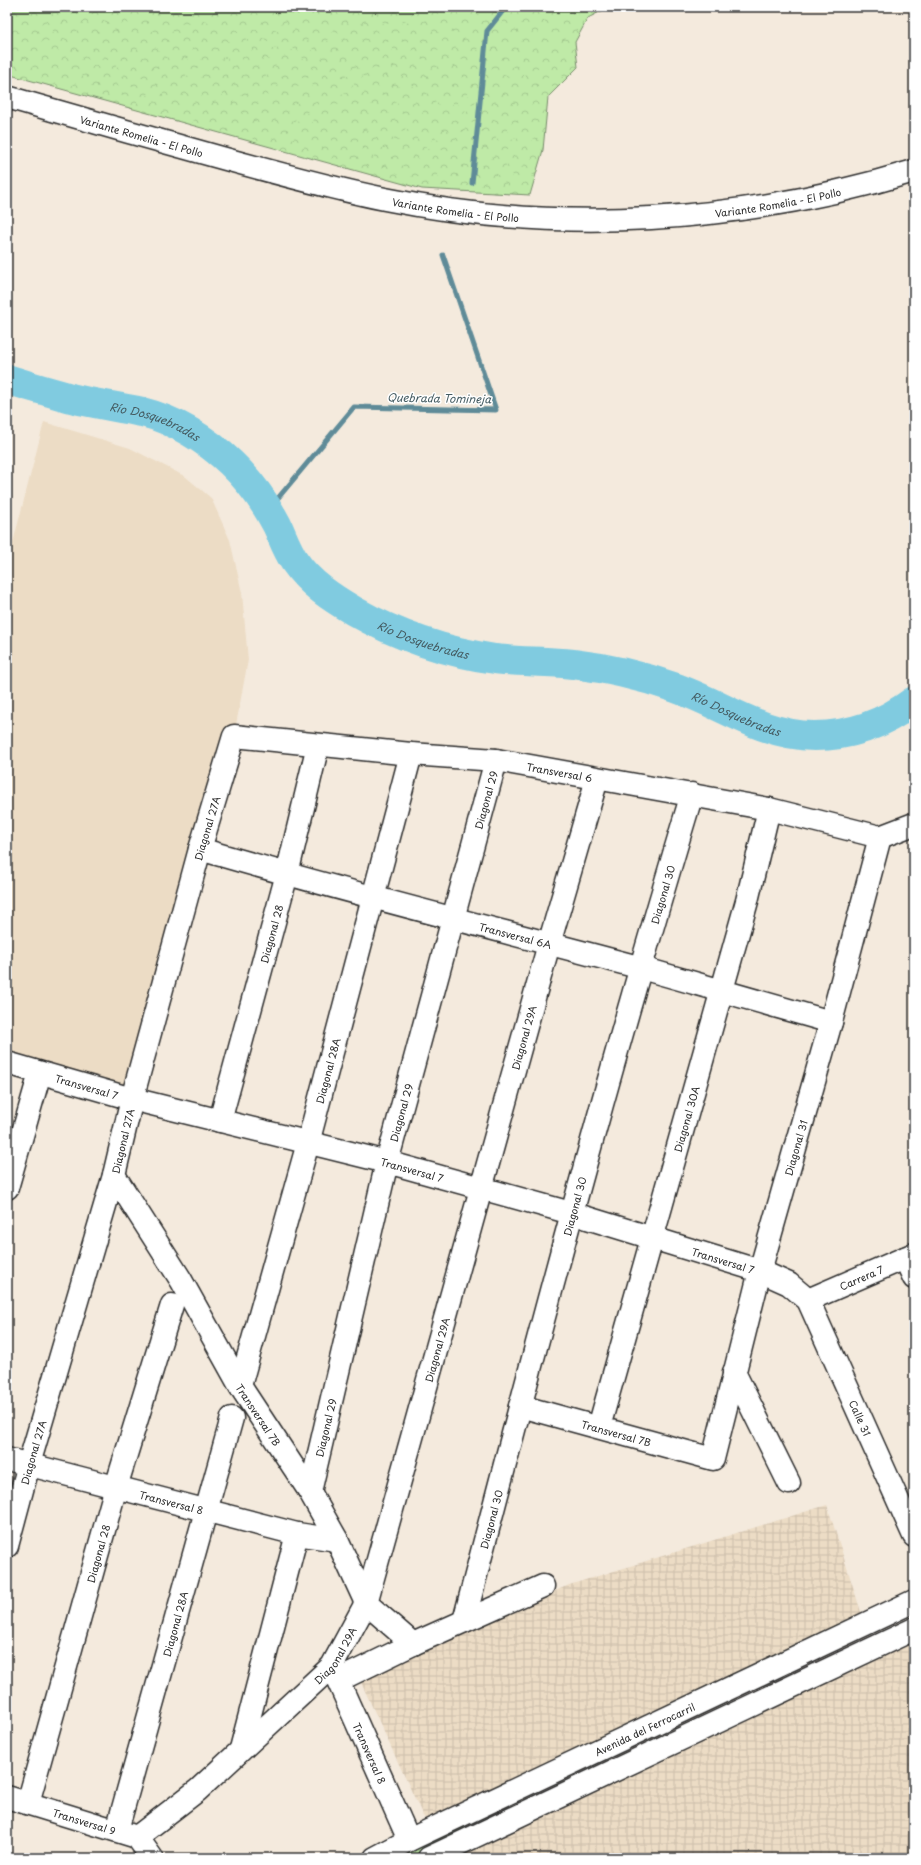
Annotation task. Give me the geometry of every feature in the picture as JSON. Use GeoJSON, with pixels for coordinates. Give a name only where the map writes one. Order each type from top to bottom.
{"type":"FeatureCollection","features":[{"type":"Feature","properties":{"kind":"main road","name":"Variante Romelia - El Pollo"},"geometry":{"type":"LineString","coordinates":[[7,97],[332,188],[420,206],[505,216],[587,221],[668,218],[727,212],[836,192],[914,171]]}},
{"type":"Feature","properties":{"kind":"main road","name":"Transversal 6"},"geometry":{"type":"LineString","coordinates":[[234,736],[411,754],[496,760],[769,809],[880,837]]}},
{"type":"Feature","properties":{"kind":"main road","name":"Diagonal 27A"},"geometry":{"type":"LineString","coordinates":[[7,1546],[28,1464],[114,1175],[132,1099],[200,849],[234,736]]}},
{"type":"Feature","properties":{"kind":"main road","name":"Diagonal 28"},"geometry":{"type":"LineString","coordinates":[[220,1121],[287,874],[318,745]]}},
{"type":"Feature","properties":{"kind":"main road","name":"Diagonal 28A"},"geometry":{"type":"LineString","coordinates":[[240,1386],[308,1143],[411,754]]}},
{"type":"Feature","properties":{"kind":"main road","name":"Diagonal 29"},"geometry":{"type":"LineString","coordinates":[[310,1492],[387,1162],[496,760]]}},
{"type":"Feature","properties":{"kind":"main road","name":"Diagonal 29A"},"geometry":{"type":"LineString","coordinates":[[127,1834],[198,1790],[241,1749],[335,1673],[366,1603],[549,944],[597,779]]}},
{"type":"Feature","properties":{"kind":"main road","name":"Diagonal 30"},"geometry":{"type":"LineString","coordinates":[[464,1621],[571,1213],[639,968],[692,794]]}},
{"type":"Feature","properties":{"kind":"main road","name":"Diagonal 30A"},"geometry":{"type":"LineString","coordinates":[[598,1428],[653,1238],[747,901],[769,809]]}},
{"type":"Feature","properties":{"kind":"main road"},"geometry":{"type":"LineString","coordinates":[[880,837],[914,824]]}},
{"type":"Feature","properties":{"kind":"main road","name":"Diagonal 31"},"geometry":{"type":"LineString","coordinates":[[713,1459],[760,1271],[831,1022],[880,837]]}},
{"type":"Feature","properties":{"kind":"main road","name":"Transversal 6A"},"geometry":{"type":"LineString","coordinates":[[200,849],[453,920],[639,968],[831,1022]]}},
{"type":"Feature","properties":{"kind":"main road","name":"Transversal 7"},"geometry":{"type":"LineString","coordinates":[[7,1063],[132,1099],[387,1162],[481,1190],[571,1213],[760,1271],[789,1284],[808,1300]]}},
{"type":"Feature","properties":{"kind":"main road"},"geometry":{"type":"LineString","coordinates":[[7,1188],[40,1073]]}},
{"type":"Feature","properties":{"kind":"main road","name":"Transversal 7B"},"geometry":{"type":"LineString","coordinates":[[114,1175],[181,1280],[240,1386],[310,1492],[338,1540],[366,1603],[413,1644]]}},
{"type":"Feature","properties":{"kind":"main road"},"geometry":{"type":"LineString","coordinates":[[910,1256],[914,1278]]}},
{"type":"Feature","properties":{"kind":"main road","name":"Carrera 7"},"geometry":{"type":"LineString","coordinates":[[808,1300],[910,1256]]}},
{"type":"Feature","properties":{"kind":"main road","name":"Calle 31"},"geometry":{"type":"LineString","coordinates":[[808,1300],[914,1536]]}},
{"type":"Feature","properties":{"kind":"main road","name":"Diagonal 28"},"geometry":{"type":"LineString","coordinates":[[28,1803],[116,1487],[172,1305]]}},
{"type":"Feature","properties":{"kind":"main road"},"geometry":{"type":"LineString","coordinates":[[734,1372],[789,1483]]}},
{"type":"Feature","properties":{"kind":"main road","name":"Transversal 7B"},"geometry":{"type":"LineString","coordinates":[[520,1406],[713,1459]]}},
{"type":"Feature","properties":{"kind":"main road","name":"Diagonal 28A"},"geometry":{"type":"LineString","coordinates":[[127,1834],[206,1510],[232,1418]]}},
{"type":"Feature","properties":{"kind":"main road","name":"Transversal 8"},"geometry":{"type":"LineString","coordinates":[[7,1459],[297,1534],[338,1540]]}},
{"type":"Feature","properties":{"kind":"main road"},"geometry":{"type":"LineString","coordinates":[[241,1749],[297,1534]]}},
{"type":"Feature","properties":{"kind":"main road"},"geometry":{"type":"LineString","coordinates":[[335,1673],[413,1644],[543,1586]]}},
{"type":"Feature","properties":{"kind":"main road","name":"Avenida del Ferrocarril"},"geometry":{"type":"LineString","coordinates":[[375,1858],[409,1840],[914,1601]]}},
{"type":"Feature","properties":{"kind":"main road"},"geometry":{"type":"LineString","coordinates":[[428,1858],[914,1630]]}},
{"type":"Feature","properties":{"kind":"main road","name":"Transversal 8"},"geometry":{"type":"LineString","coordinates":[[335,1673],[409,1840]]}},
{"type":"Feature","properties":{"kind":"main road","name":"Transversal 9"},"geometry":{"type":"LineString","coordinates":[[7,1796],[127,1834]]}},
{"type":"Feature","properties":{"kind":"main road"},"geometry":{"type":"LineString","coordinates":[[127,1834],[152,1858]]}},
{"type":"Feature","properties":{"kind":"shaded area"},"geometry":{"type":"Polygon","coordinates":[[[44,422],[130,448],[186,477],[211,498],[230,540],[242,593],[248,660],[234,736],[132,1099],[7,1063],[7,566],[44,422]]]}},
{"type":"Feature","properties":{"kind":"shaded area"},"geometry":{"type":"Polygon","coordinates":[[[827,1505],[863,1618],[428,1822],[423,1816],[358,1676],[569,1585],[827,1505]]]}},
{"type":"Feature","properties":{"kind":"shaded area"},"geometry":{"type":"Polygon","coordinates":[[[914,1629],[914,1858],[429,1858],[914,1629]]]}},
{"type":"Feature","properties":{"kind":"green space"},"geometry":{"type":"Polygon","coordinates":[[[7,7],[609,7],[588,18],[575,42],[578,67],[548,97],[543,150],[530,195],[422,189],[7,74],[7,7]]]}},
{"type":"Feature","properties":{"kind":"green space"},"geometry":{"type":"Polygon","coordinates":[[[466,1824],[467,1830],[423,1858],[375,1858],[466,1824]]]}},
{"type":"Feature","properties":{"kind":"waterway","name":"Quebrada Tomineja"},"geometry":{"type":"LineString","coordinates":[[472,183],[487,31],[506,7]]}},
{"type":"Feature","properties":{"kind":"waterway","name":"Quebrada Tomineja"},"geometry":{"type":"LineString","coordinates":[[268,510],[354,407],[496,410],[443,255]]}},
{"type":"Feature","properties":{"kind":"waterway","name":"Río Dosquebradas"},"geometry":{"type":"LineString","coordinates":[[7,379],[71,398],[142,412],[166,420],[190,432],[212,446],[251,484],[272,516],[295,562],[314,584],[354,611],[388,628],[423,642],[458,652],[495,659],[573,664],[611,670],[636,676],[691,694],[759,725],[795,735],[814,736],[841,734],[854,731],[879,722],[903,709],[914,701]]}}]}
